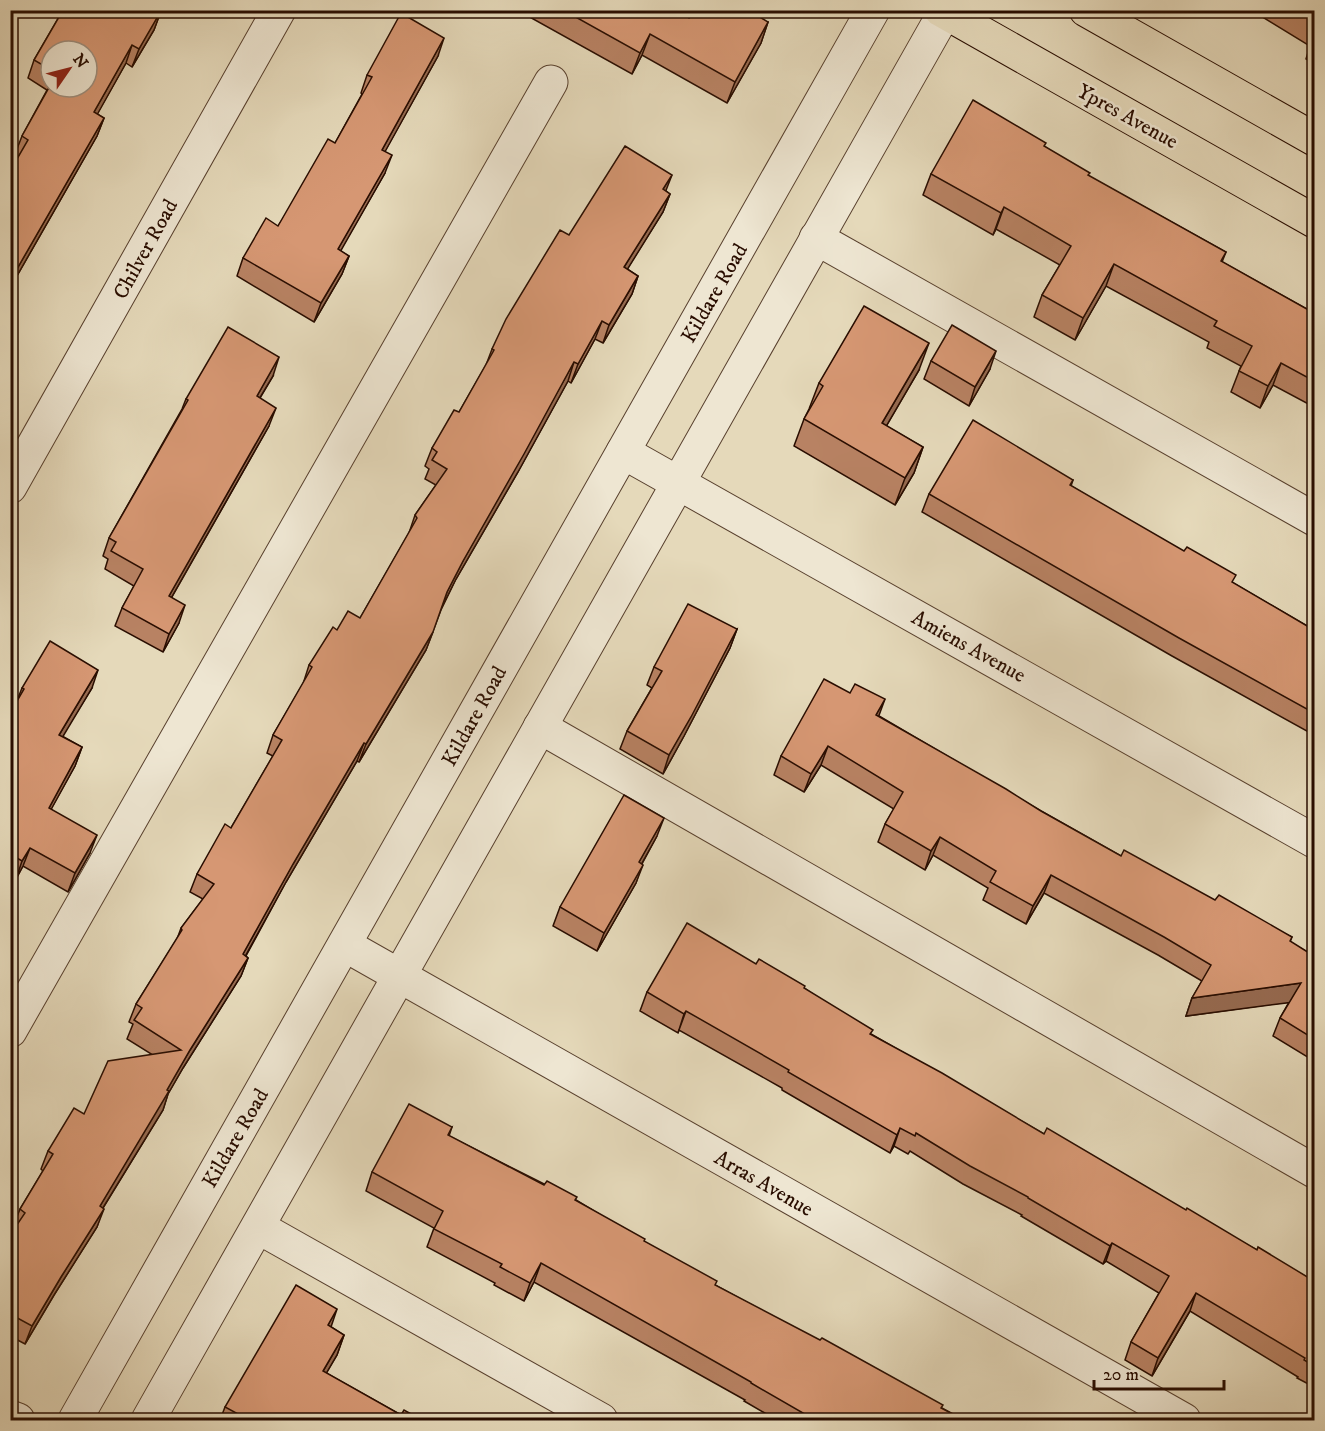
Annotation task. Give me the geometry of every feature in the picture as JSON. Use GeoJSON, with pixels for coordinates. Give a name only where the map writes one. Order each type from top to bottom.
{"type":"FeatureCollection","features":[{"type":"Feature","properties":{"kind":"main road"},"geometry":{"type":"LineString","coordinates":[[1086,10],[1314,139]]}},
{"type":"Feature","properties":{"kind":"main road","name":"Ypres Avenue"},"geometry":{"type":"LineString","coordinates":[[944,11],[1314,221]]}},
{"type":"Feature","properties":{"kind":"street","name":"Chilver Road"},"geometry":{"type":"LineString","coordinates":[[10,487],[279,10]]}},
{"type":"Feature","properties":{"kind":"street","name":"Kildare Road"},"geometry":{"type":"LineString","coordinates":[[75,1420],[873,10]]}},
{"type":"Feature","properties":{"kind":"street"},"geometry":{"type":"LineString","coordinates":[[148,1420],[944,11]]}},
{"type":"Feature","properties":{"kind":"street"},"geometry":{"type":"LineString","coordinates":[[10,1031],[551,82]]}},
{"type":"Feature","properties":{"kind":"street"},"geometry":{"type":"LineString","coordinates":[[816,238],[1314,519]]}},
{"type":"Feature","properties":{"kind":"street","name":"Amiens Avenue"},"geometry":{"type":"LineString","coordinates":[[623,452],[1314,841]]}},
{"type":"Feature","properties":{"kind":"street"},"geometry":{"type":"LineString","coordinates":[[540,727],[1314,1171]]}},
{"type":"Feature","properties":{"kind":"street","name":"Arras Avenue"},"geometry":{"type":"LineString","coordinates":[[345,945],[1184,1420]]}},
{"type":"Feature","properties":{"kind":"street"},"geometry":{"type":"LineString","coordinates":[[258,1227],[601,1420]]}},
{"type":"Feature","properties":{"kind":"street"},"geometry":{"type":"LineString","coordinates":[[10,1416],[18,1420]]}},
{"type":"Feature","properties":{"kind":"building"},"geometry":{"type":"Polygon","coordinates":[[[63,10],[161,11],[139,49],[132,45],[94,112],[104,118],[10,281],[10,171],[28,140],[22,136],[43,99],[99,99],[99,39],[46,39],[63,10]]]}},
{"type":"Feature","properties":{"kind":"building"},"geometry":{"type":"Polygon","coordinates":[[[563,10],[676,10],[689,18],[693,10],[748,10],[768,22],[735,82],[650,34],[640,53],[563,10]]]}},
{"type":"Feature","properties":{"kind":"building"},"geometry":{"type":"Polygon","coordinates":[[[1296,10],[1314,10],[1314,22],[1296,10]]]}},
{"type":"Feature","properties":{"kind":"building"},"geometry":{"type":"Polygon","coordinates":[[[401,13],[444,38],[382,150],[392,155],[338,249],[349,256],[321,303],[243,258],[266,218],[278,226],[328,139],[335,143],[372,77],[367,75],[401,13]]]}},
{"type":"Feature","properties":{"kind":"building"},"geometry":{"type":"Polygon","coordinates":[[[39,51],[39,63],[34,60],[39,51]]]}},
{"type":"Feature","properties":{"kind":"building"},"geometry":{"type":"Polygon","coordinates":[[[973,100],[1046,143],[1044,146],[1090,173],[1088,175],[1226,252],[1221,261],[1314,313],[1314,381],[1281,363],[1268,386],[1239,371],[1252,346],[1214,326],[1217,321],[1114,264],[1083,318],[1042,295],[1071,246],[1004,207],[1001,213],[931,174],[973,100]]]}},
{"type":"Feature","properties":{"kind":"building"},"geometry":{"type":"Polygon","coordinates":[[[625,146],[672,175],[663,189],[670,194],[624,267],[638,276],[609,325],[602,321],[578,364],[574,362],[463,561],[447,592],[433,632],[293,864],[243,954],[248,958],[190,1050],[167,1090],[169,1091],[100,1206],[104,1209],[32,1326],[10,1314],[10,1235],[25,1213],[20,1209],[53,1154],[48,1151],[74,1108],[84,1114],[108,1061],[181,1050],[134,1020],[142,1008],[136,1004],[182,930],[181,928],[214,884],[197,874],[225,824],[231,828],[282,740],[273,735],[312,667],[309,665],[333,627],[337,630],[348,611],[360,618],[417,518],[415,515],[447,469],[432,460],[437,452],[432,448],[454,410],[459,412],[494,350],[492,349],[506,319],[560,230],[569,235],[625,146]]]}},
{"type":"Feature","properties":{"kind":"building"},"geometry":{"type":"Polygon","coordinates":[[[864,306],[929,343],[882,423],[923,447],[905,478],[804,419],[823,386],[819,383],[864,306]]]}},
{"type":"Feature","properties":{"kind":"building"},"geometry":{"type":"Polygon","coordinates":[[[952,325],[996,351],[975,387],[931,361],[952,325]]]}},
{"type":"Feature","properties":{"kind":"building"},"geometry":{"type":"Polygon","coordinates":[[[228,327],[279,357],[257,396],[276,408],[169,596],[185,605],[169,634],[122,608],[143,569],[111,551],[116,542],[109,538],[228,327]]]}},
{"type":"Feature","properties":{"kind":"building"},"geometry":{"type":"Polygon","coordinates":[[[973,420],[1073,480],[1070,485],[1184,551],[1187,547],[1236,575],[1232,582],[1314,630],[1314,713],[929,494],[973,420]]]}},
{"type":"Feature","properties":{"kind":"building"},"geometry":{"type":"Polygon","coordinates":[[[688,604],[737,629],[669,755],[627,731],[662,671],[654,667],[688,604]]]}},
{"type":"Feature","properties":{"kind":"building"},"geometry":{"type":"Polygon","coordinates":[[[50,641],[98,670],[59,735],[82,747],[49,808],[97,835],[75,873],[30,848],[22,861],[10,854],[10,713],[50,641]]]}},
{"type":"Feature","properties":{"kind":"building"},"geometry":{"type":"Polygon","coordinates":[[[824,679],[850,693],[855,684],[885,699],[876,715],[1121,856],[1124,850],[1215,900],[1219,895],[1292,937],[1290,941],[1314,956],[1314,1039],[1280,1018],[1301,983],[1192,998],[1211,965],[1164,937],[1051,875],[1033,906],[990,882],[996,871],[940,837],[931,851],[885,824],[903,792],[828,746],[811,774],[781,756],[824,679]]]}},
{"type":"Feature","properties":{"kind":"building"},"geometry":{"type":"Polygon","coordinates":[[[624,795],[664,818],[639,862],[643,865],[604,933],[560,907],[624,795]]]}},
{"type":"Feature","properties":{"kind":"building"},"geometry":{"type":"Polygon","coordinates":[[[687,923],[756,964],[759,959],[805,986],[804,988],[873,1030],[870,1034],[942,1073],[1044,1134],[1047,1128],[1186,1210],[1187,1208],[1257,1250],[1258,1247],[1314,1281],[1314,1366],[1304,1360],[1305,1358],[1196,1293],[1158,1358],[1131,1342],[1169,1276],[1112,1243],[1110,1246],[916,1133],[915,1136],[900,1128],[897,1135],[686,1011],[684,1014],[647,992],[687,923]]]}},
{"type":"Feature","properties":{"kind":"building"},"geometry":{"type":"Polygon","coordinates":[[[409,1104],[452,1127],[448,1135],[544,1185],[547,1181],[577,1197],[575,1200],[717,1281],[715,1285],[820,1340],[822,1338],[943,1405],[941,1408],[964,1420],[815,1420],[541,1263],[530,1283],[500,1267],[502,1264],[434,1229],[443,1211],[372,1172],[409,1104]]]}},
{"type":"Feature","properties":{"kind":"building"},"geometry":{"type":"Polygon","coordinates":[[[296,1285],[337,1309],[328,1325],[344,1335],[323,1371],[401,1415],[404,1410],[422,1420],[249,1420],[225,1407],[296,1285]]]}}]}
